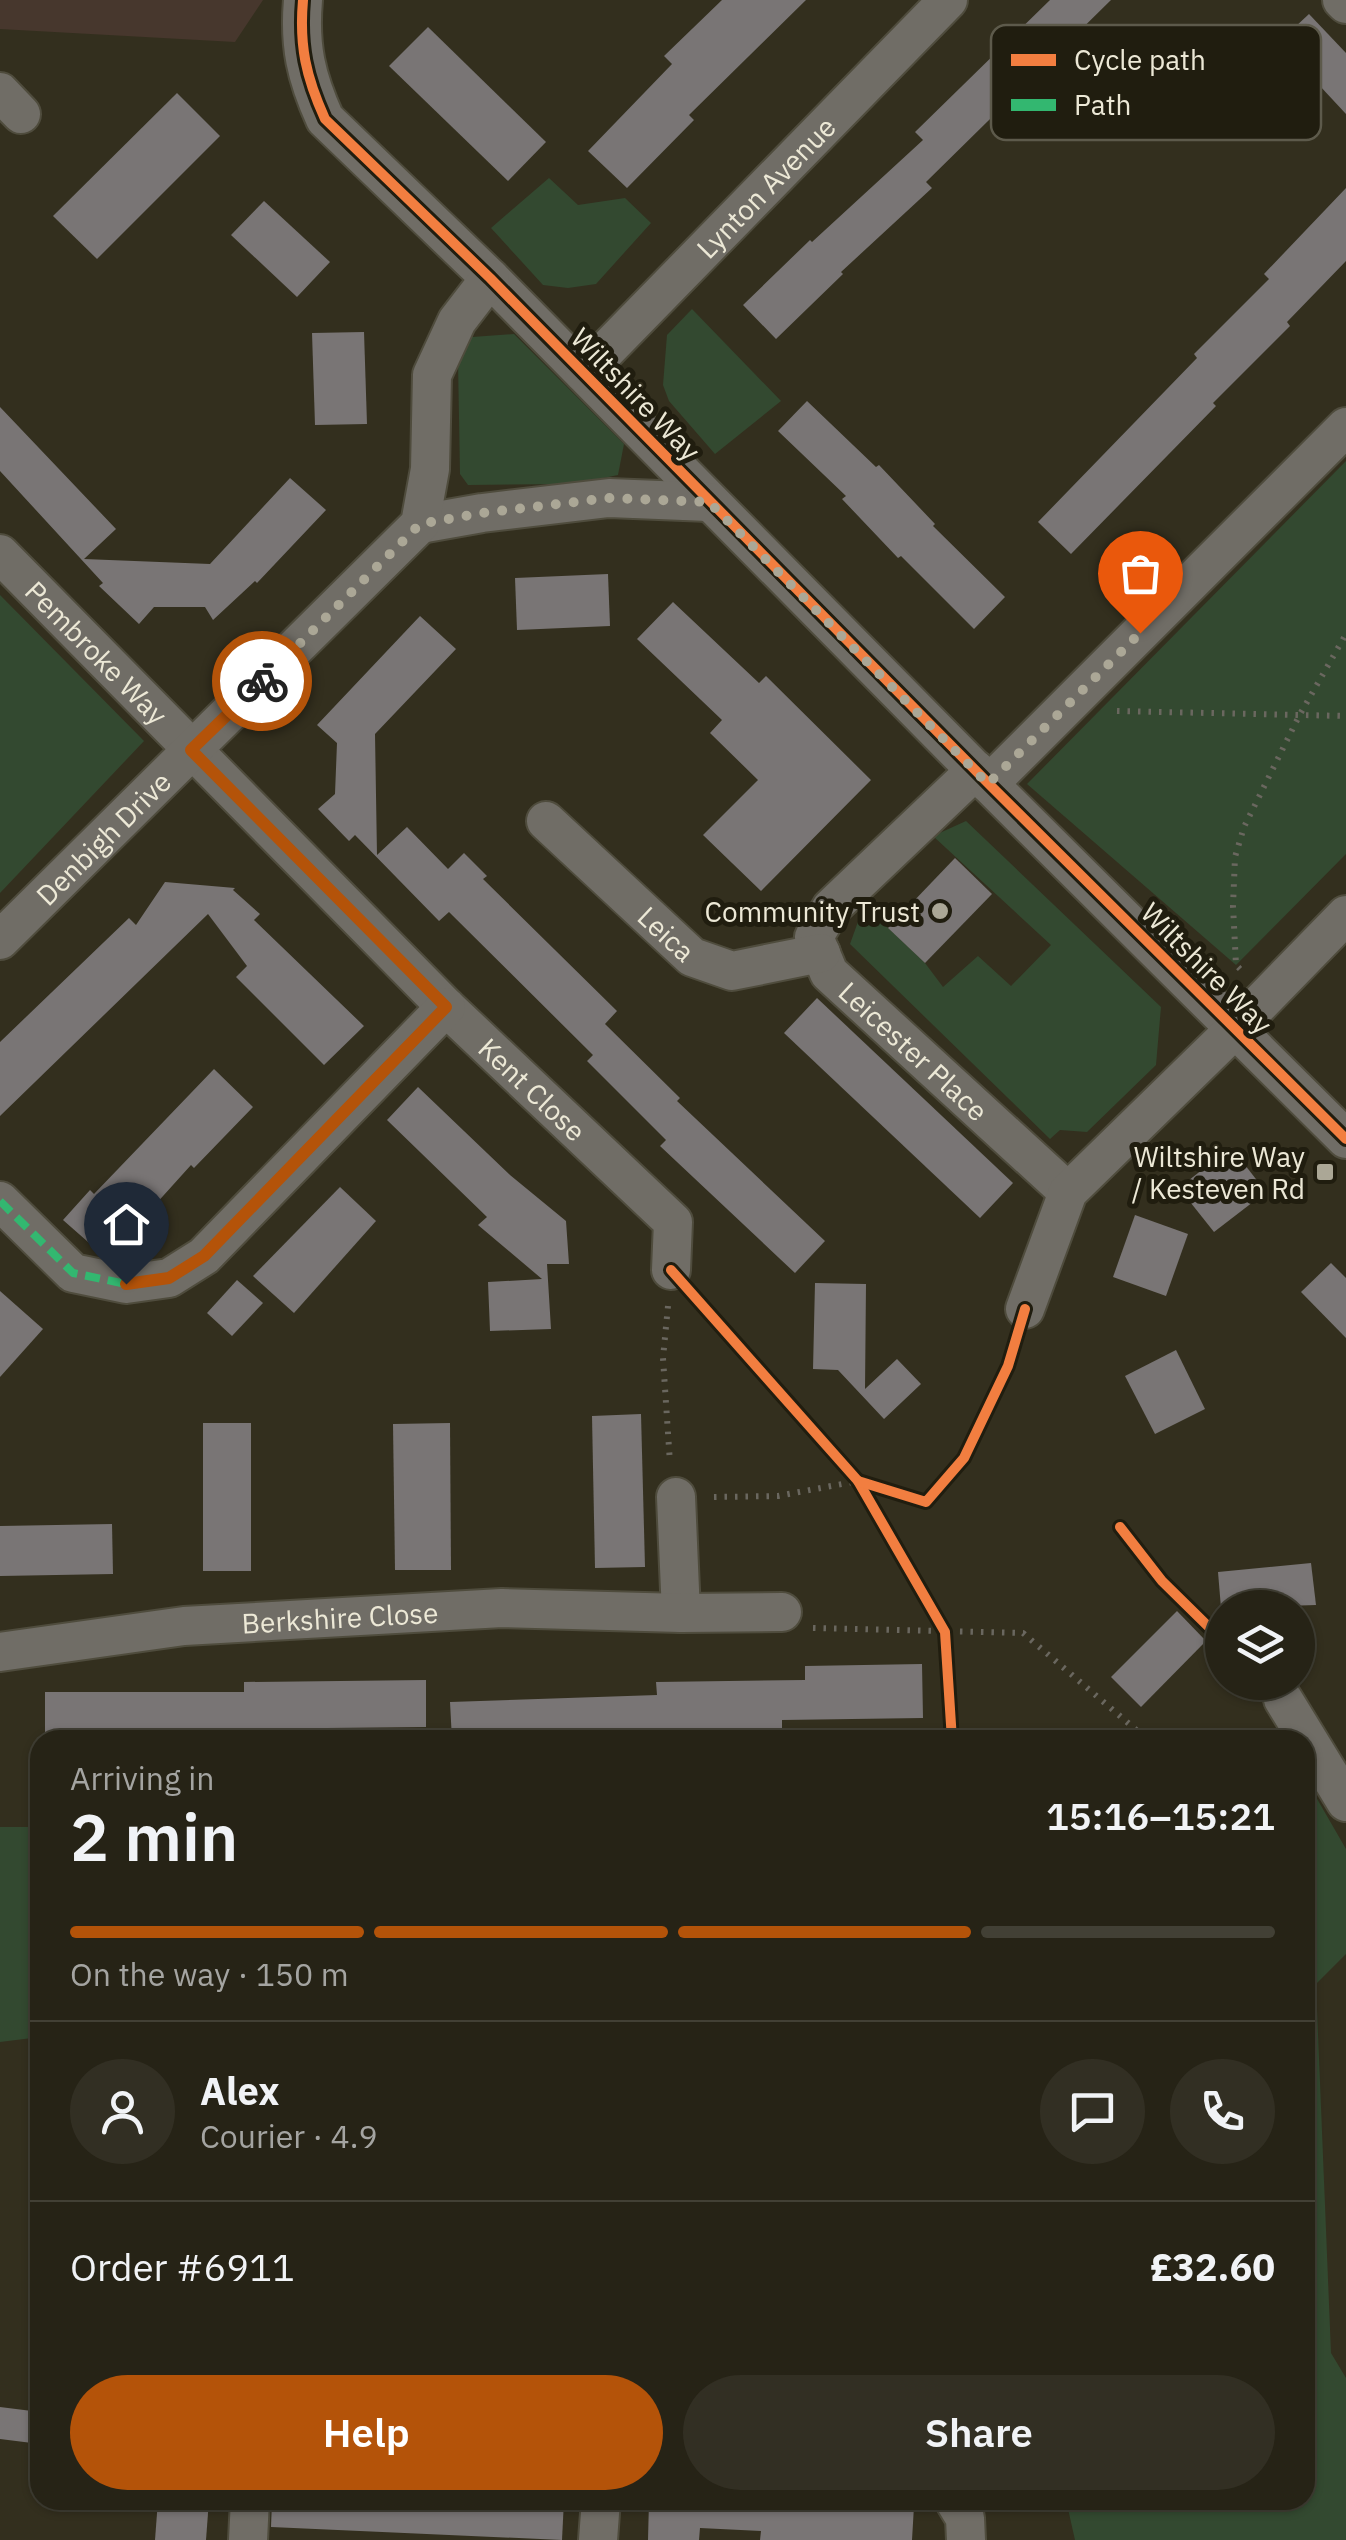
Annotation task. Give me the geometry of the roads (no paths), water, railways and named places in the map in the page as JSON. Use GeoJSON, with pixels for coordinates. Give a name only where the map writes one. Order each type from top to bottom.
{"type":"FeatureCollection","features":[{"type":"Feature","properties":{"kind":"street","name":"Wiltshire Way"},"geometry":{"type":"LineString","coordinates":[[302,0],[301,48],[312,90],[325,119],[490,278],[1346,1139]]}},
{"type":"Feature","properties":{"kind":"street","name":"Lynton Avenue"},"geometry":{"type":"LineString","coordinates":[[584,372],[948,0]]}},
{"type":"Feature","properties":{"kind":"street"},"geometry":{"type":"LineString","coordinates":[[490,278],[457,320],[432,375],[430,469],[420,524],[609,498],[709,502]]}},
{"type":"Feature","properties":{"kind":"street"},"geometry":{"type":"LineString","coordinates":[[982,777],[1063,710],[1346,427]]}},
{"type":"Feature","properties":{"kind":"street","name":"Denbigh Drive"},"geometry":{"type":"LineString","coordinates":[[0,940],[420,524]]}},
{"type":"Feature","properties":{"kind":"street","name":"Pembroke Way"},"geometry":{"type":"LineString","coordinates":[[0,554],[191,750]]}},
{"type":"Feature","properties":{"kind":"street","name":"Kent Close"},"geometry":{"type":"LineString","coordinates":[[191,750],[446,1007],[673,1222],[671,1270]]}},
{"type":"Feature","properties":{"kind":"street","name":"Leicester Place"},"geometry":{"type":"LineString","coordinates":[[982,777],[831,908],[814,937],[830,973],[1068,1192]]}},
{"type":"Feature","properties":{"kind":"street","name":"Leica"},"geometry":{"type":"LineString","coordinates":[[546,821],[692,957],[732,971],[821,954]]}},
{"type":"Feature","properties":{"kind":"street"},"geometry":{"type":"LineString","coordinates":[[1025,1310],[1068,1192],[1346,915]]}},
{"type":"Feature","properties":{"kind":"street"},"geometry":{"type":"LineString","coordinates":[[0,1201],[73,1274],[126,1284],[169,1278],[204,1256],[446,1007]]}},
{"type":"Feature","properties":{"kind":"street"},"geometry":{"type":"LineString","coordinates":[[676,1498],[681,1613]]}},
{"type":"Feature","properties":{"kind":"street","name":"Berkshire Close"},"geometry":{"type":"LineString","coordinates":[[0,1652],[184,1626],[384,1614],[502,1608],[782,1612]]}},
{"type":"Feature","properties":{"kind":"street"},"geometry":{"type":"LineString","coordinates":[[1283,1700],[1302,1730]]}},
{"type":"Feature","properties":{"kind":"street"},"geometry":{"type":"LineString","coordinates":[[1315,1752],[1346,1802]]}},
{"type":"Feature","properties":{"kind":"street"},"geometry":{"type":"LineString","coordinates":[[248,2540],[250,2510]]}},
{"type":"Feature","properties":{"kind":"street"},"geometry":{"type":"LineString","coordinates":[[598,2540],[600,2510]]}},
{"type":"Feature","properties":{"kind":"street"},"geometry":{"type":"LineString","coordinates":[[960,2510],[965,2518],[966,2540]]}},
{"type":"Feature","properties":{"kind":"place","name":"Community Trust"},"geometry":{"type":"Point","coordinates":[940,911]}},
{"type":"Feature","properties":{"kind":"place","name":"Wiltshire Way / Kesteven Rd"},"geometry":{"type":"Point","coordinates":[1325,1172]}}]}
